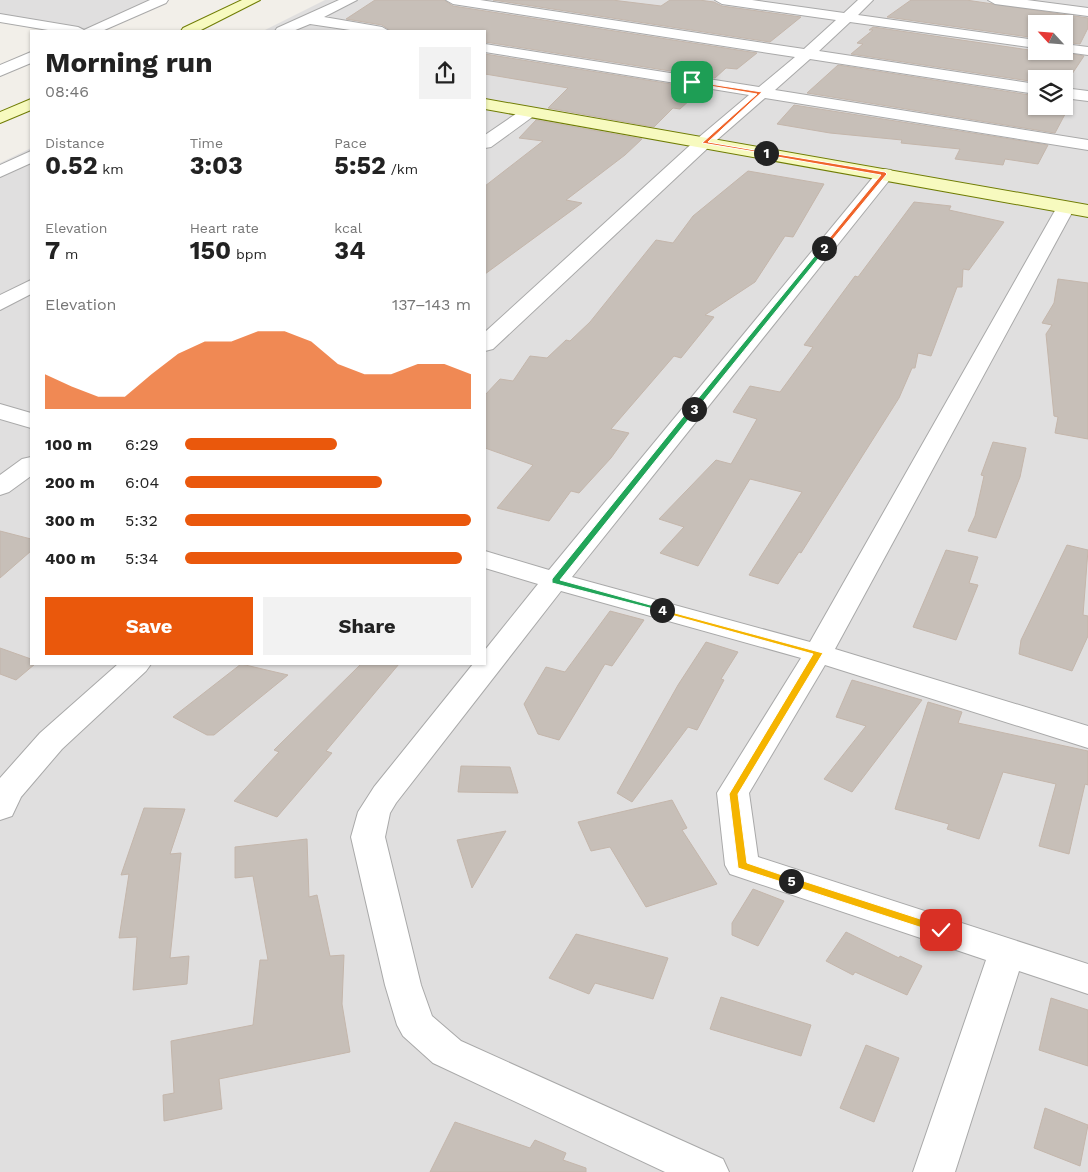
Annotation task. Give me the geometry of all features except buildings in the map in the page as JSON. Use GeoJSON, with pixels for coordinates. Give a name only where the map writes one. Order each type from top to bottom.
{"type":"FeatureCollection","features":[{"type":"Feature","properties":{"kind":"street"},"geometry":{"type":"LineString","coordinates":[[93,30],[161,0]]}},
{"type":"Feature","properties":{"kind":"street"},"geometry":{"type":"LineString","coordinates":[[190,30],[253,0]]}},
{"type":"Feature","properties":{"kind":"street"},"geometry":{"type":"LineString","coordinates":[[284,30],[350,0]]}},
{"type":"Feature","properties":{"kind":"street"},"geometry":{"type":"LineString","coordinates":[[453,0],[806,55],[1028,87]]}},
{"type":"Feature","properties":{"kind":"street"},"geometry":{"type":"LineString","coordinates":[[722,0],[1028,43]]}},
{"type":"Feature","properties":{"kind":"street"},"geometry":{"type":"LineString","coordinates":[[486,343],[704,142],[806,55],[866,0]]}},
{"type":"Feature","properties":{"kind":"street"},"geometry":{"type":"LineString","coordinates":[[1000,0],[1088,12]]}},
{"type":"Feature","properties":{"kind":"street"},"geometry":{"type":"LineString","coordinates":[[0,18],[72,30]]}},
{"type":"Feature","properties":{"kind":"street"},"geometry":{"type":"LineString","coordinates":[[308,19],[376,30]]}},
{"type":"Feature","properties":{"kind":"street"},"geometry":{"type":"LineString","coordinates":[[486,48],[1088,145]]}},
{"type":"Feature","properties":{"kind":"street"},"geometry":{"type":"LineString","coordinates":[[1073,49],[1088,51]]}},
{"type":"Feature","properties":{"kind":"street"},"geometry":{"type":"LineString","coordinates":[[0,71],[30,57]]}},
{"type":"Feature","properties":{"kind":"street"},"geometry":{"type":"LineString","coordinates":[[1073,94],[1088,96]]}},
{"type":"Feature","properties":{"kind":"street"},"geometry":{"type":"LineString","coordinates":[[0,118],[30,104]]}},
{"type":"Feature","properties":{"kind":"street"},"geometry":{"type":"LineString","coordinates":[[486,104],[1077,209],[734,794],[742,866],[1088,979]]}},
{"type":"Feature","properties":{"kind":"street"},"geometry":{"type":"LineString","coordinates":[[486,142],[529,112]]}},
{"type":"Feature","properties":{"kind":"street"},"geometry":{"type":"LineString","coordinates":[[0,172],[30,157]]}},
{"type":"Feature","properties":{"kind":"street"},"geometry":{"type":"LineString","coordinates":[[708,1172],[447,1052],[416,1025],[403,985],[368,837],[374,812],[555,581],[885,174]]}},
{"type":"Feature","properties":{"kind":"street"},"geometry":{"type":"LineString","coordinates":[[0,304],[30,287]]}},
{"type":"Feature","properties":{"kind":"street"},"geometry":{"type":"LineString","coordinates":[[0,411],[30,421]]}},
{"type":"Feature","properties":{"kind":"street"},"geometry":{"type":"LineString","coordinates":[[0,487],[30,465]]}},
{"type":"Feature","properties":{"kind":"street"},"geometry":{"type":"LineString","coordinates":[[486,559],[555,581],[818,653],[1088,736]]}},
{"type":"Feature","properties":{"kind":"street"},"geometry":{"type":"LineString","coordinates":[[0,808],[6,792],[51,742],[135,665]]}},
{"type":"Feature","properties":{"kind":"street"},"geometry":{"type":"LineString","coordinates":[[934,1172],[1007,952]]}},
{"type":"Feature","properties":{"kind":"shaded area"},"geometry":{"type":"Polygon","coordinates":[[[0,0],[156,0],[89,30],[0,16],[0,0]]]}},
{"type":"Feature","properties":{"kind":"shaded area"},"geometry":{"type":"Polygon","coordinates":[[[325,0],[1088,0],[1088,1172],[0,1172],[0,163],[30,148],[30,665],[486,665],[486,30],[265,30],[325,0]]]}},
{"type":"Feature","properties":{"kind":"route"},"geometry":{"type":"LineString","coordinates":[[692,82],[760,93],[704,142],[885,174],[555,581],[818,653],[734,794],[742,866],[941,930]]}}]}
